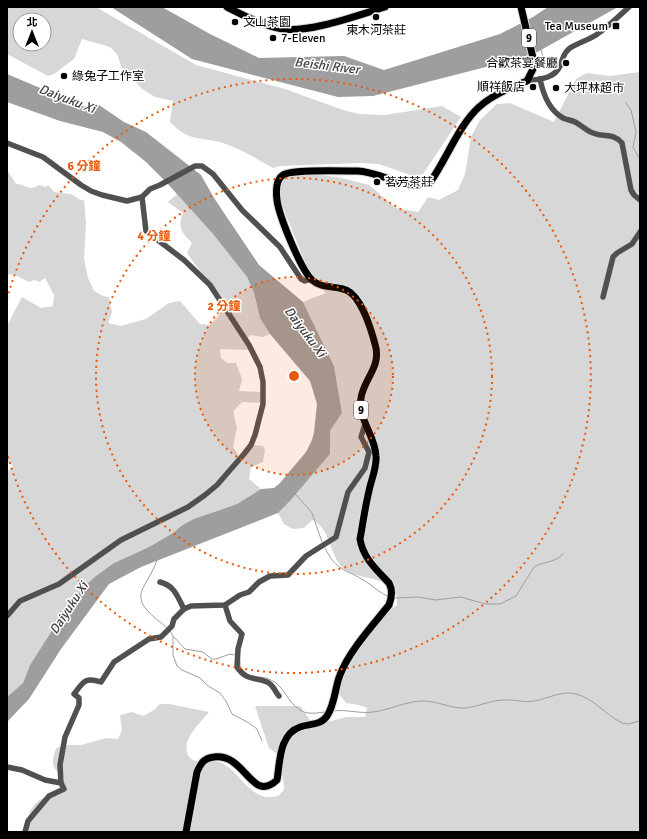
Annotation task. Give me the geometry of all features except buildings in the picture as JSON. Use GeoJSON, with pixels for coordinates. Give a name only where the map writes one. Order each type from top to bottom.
{"type":"FeatureCollection","features":[{"type":"Feature","properties":{"kind":"main road"},"geometry":{"type":"LineString","coordinates":[[227,7],[260,24],[284,29],[299,30],[312,28],[385,7]]}},
{"type":"Feature","properties":{"kind":"main road","name":"9"},"geometry":{"type":"LineString","coordinates":[[521,7],[533,58],[533,69],[528,81]]}},
{"type":"Feature","properties":{"kind":"main road"},"geometry":{"type":"LineString","coordinates":[[311,279],[296,254],[277,200],[276,188],[283,175],[295,172],[368,171],[407,184],[416,186],[424,185],[431,181],[438,172],[467,120],[479,107],[489,99],[528,81]]}},
{"type":"Feature","properties":{"kind":"main road","name":"9"},"geometry":{"type":"LineString","coordinates":[[186,832],[197,772],[201,764],[208,758],[218,756],[233,760],[256,784],[261,786],[270,786],[277,780],[281,750],[288,736],[300,727],[319,724],[328,715],[340,675],[345,664],[389,604],[391,599],[391,587],[389,583],[368,560],[360,539],[368,492],[376,466],[375,446],[365,424],[361,408],[361,397],[376,364],[377,356],[375,345],[360,303],[350,291],[343,288],[322,286],[311,279]]}},
{"type":"Feature","properties":{"kind":"street"},"geometry":{"type":"LineString","coordinates":[[528,81],[549,77],[555,73],[560,66],[565,52],[571,47],[594,36],[608,27],[629,7]]}},
{"type":"Feature","properties":{"kind":"street"},"geometry":{"type":"LineString","coordinates":[[540,79],[544,96],[554,110],[562,117],[576,122],[594,134],[611,136],[617,138],[622,143],[631,190],[640,200]]}},
{"type":"Feature","properties":{"kind":"street"},"geometry":{"type":"LineString","coordinates":[[7,143],[43,157],[80,185],[102,195],[127,201],[142,197],[150,189],[195,166],[202,166],[213,174],[242,210],[280,247],[301,279],[305,281],[311,279]]}},
{"type":"Feature","properties":{"kind":"street"},"geometry":{"type":"LineString","coordinates":[[7,616],[20,601],[59,584],[121,540],[188,507],[205,495],[217,485],[244,454],[251,445],[255,435],[263,404],[263,382],[260,367],[249,345],[210,285],[184,260],[146,231],[142,197]]}},
{"type":"Feature","properties":{"kind":"street"},"geometry":{"type":"LineString","coordinates":[[603,297],[614,257],[632,244],[640,232]]}},
{"type":"Feature","properties":{"kind":"street"},"geometry":{"type":"LineString","coordinates":[[25,832],[28,822],[49,796],[64,788],[61,782],[60,765],[65,737],[79,705],[79,698],[74,694],[81,685],[92,679],[101,682],[114,662],[150,639],[161,637],[172,626],[174,619],[184,609],[191,606],[225,605],[240,595],[249,592],[259,582],[270,576],[288,575],[306,556],[336,537],[348,492],[365,468],[369,452],[361,437],[365,424]]}},
{"type":"Feature","properties":{"kind":"street"},"geometry":{"type":"LineString","coordinates":[[160,582],[175,590],[184,609]]}},
{"type":"Feature","properties":{"kind":"street"},"geometry":{"type":"LineString","coordinates":[[225,605],[230,621],[242,634],[238,649],[237,667],[243,675],[267,682],[275,688],[280,696]]}},
{"type":"Feature","properties":{"kind":"street"},"geometry":{"type":"LineString","coordinates":[[7,767],[22,770],[45,780],[61,782]]}},
{"type":"Feature","properties":{"kind":"shaded area"},"geometry":{"type":"Polygon","coordinates":[[[7,7],[96,7],[196,65],[285,89],[343,110],[359,114],[385,115],[442,106],[461,117],[423,174],[413,176],[379,164],[361,163],[280,166],[273,168],[230,145],[195,138],[177,129],[170,122],[173,101],[155,97],[141,88],[121,66],[117,54],[110,47],[82,39],[74,59],[54,74],[48,76],[7,54],[7,7]]]}},
{"type":"Feature","properties":{"kind":"shaded area"},"geometry":{"type":"Polygon","coordinates":[[[640,72],[640,832],[25,832],[30,813],[35,804],[42,798],[64,788],[64,778],[53,765],[53,758],[56,748],[68,745],[81,745],[106,738],[118,739],[122,730],[120,715],[132,712],[143,716],[154,710],[160,704],[169,704],[209,712],[190,736],[186,747],[189,757],[192,760],[197,761],[218,761],[222,763],[231,769],[251,789],[266,797],[278,796],[284,790],[281,757],[269,748],[255,706],[300,706],[310,720],[319,724],[347,717],[365,717],[367,708],[346,703],[339,694],[332,691],[333,684],[354,658],[354,645],[378,620],[397,605],[397,596],[390,587],[384,583],[352,574],[343,568],[338,563],[323,529],[318,524],[312,520],[304,528],[293,529],[284,524],[278,513],[330,454],[330,431],[342,413],[334,366],[303,302],[326,293],[312,279],[277,193],[277,182],[285,174],[306,173],[342,178],[369,185],[396,208],[418,212],[428,197],[439,200],[458,190],[465,174],[471,137],[480,120],[497,104],[510,103],[554,122],[576,79],[587,73],[610,76],[640,72]]]}},
{"type":"Feature","properties":{"kind":"shaded area"},"geometry":{"type":"Polygon","coordinates":[[[7,170],[16,184],[30,188],[39,185],[46,187],[48,185],[54,192],[71,194],[81,200],[84,200],[86,223],[84,259],[88,278],[94,291],[103,296],[109,297],[112,312],[108,323],[121,326],[146,319],[169,303],[180,301],[200,324],[210,325],[218,317],[224,305],[187,253],[192,243],[182,230],[180,223],[183,213],[168,202],[177,194],[213,234],[247,277],[254,293],[260,318],[270,334],[263,337],[250,335],[246,341],[249,350],[220,349],[221,358],[227,363],[236,363],[242,379],[239,391],[263,392],[262,403],[242,402],[234,410],[237,428],[233,447],[238,454],[238,459],[246,456],[254,445],[263,446],[265,450],[263,462],[251,467],[249,479],[261,489],[237,504],[181,526],[173,533],[149,547],[114,563],[88,583],[67,607],[30,665],[23,683],[7,697],[7,472],[13,466],[7,461],[7,326],[22,297],[41,308],[53,306],[54,295],[45,278],[40,282],[34,280],[29,282],[15,275],[7,274],[7,170]]]}},
{"type":"Feature","properties":{"kind":"water","name":"Beishi River"},"geometry":{"type":"Polygon","coordinates":[[[111,7],[162,7],[210,34],[259,58],[344,56],[384,70],[500,34],[533,17],[548,7],[618,7],[532,55],[373,96],[338,97],[192,59],[111,7]]]}},
{"type":"Feature","properties":{"kind":"water","name":"Daiyuku Xi"},"geometry":{"type":"Polygon","coordinates":[[[7,74],[90,109],[99,105],[124,122],[146,132],[201,175],[214,198],[259,265],[303,302],[334,366],[342,413],[330,431],[330,454],[278,513],[141,567],[109,584],[61,649],[29,699],[7,722],[7,697],[23,683],[30,665],[67,607],[88,583],[114,563],[149,547],[194,519],[237,504],[261,489],[274,488],[306,452],[314,432],[317,404],[310,381],[270,334],[260,318],[254,293],[247,277],[213,234],[167,183],[146,162],[121,142],[103,132],[60,121],[7,102],[7,74]]]}},
{"type":"Feature","properties":{"kind":"waterway"},"geometry":{"type":"LineString","coordinates":[[541,50],[544,60]]}},
{"type":"Feature","properties":{"kind":"waterway"},"geometry":{"type":"LineString","coordinates":[[626,103],[631,110],[636,132],[633,147],[640,160]]}},
{"type":"Feature","properties":{"kind":"waterway"},"geometry":{"type":"LineString","coordinates":[[295,494],[312,513],[322,542]]}},
{"type":"Feature","properties":{"kind":"waterway"},"geometry":{"type":"LineString","coordinates":[[325,548],[333,561],[342,569],[365,581],[389,597]]}},
{"type":"Feature","properties":{"kind":"waterway"},"geometry":{"type":"LineString","coordinates":[[394,598],[418,597],[435,600],[461,597],[485,604],[500,604],[516,596],[534,567],[556,559],[563,554]]}},
{"type":"Feature","properties":{"kind":"waterway"},"geometry":{"type":"LineString","coordinates":[[157,560],[153,571],[143,588],[141,600],[147,610],[166,627]]}},
{"type":"Feature","properties":{"kind":"waterway"},"geometry":{"type":"LineString","coordinates":[[170,631],[173,636],[173,655],[177,666],[182,670],[200,678],[208,686],[220,693],[226,701],[232,714],[257,729],[262,741]]}},
{"type":"Feature","properties":{"kind":"waterway"},"geometry":{"type":"LineString","coordinates":[[174,637],[185,649],[203,652],[212,659],[230,654],[234,655]]}},
{"type":"Feature","properties":{"kind":"waterway"},"geometry":{"type":"LineString","coordinates":[[240,661],[240,668]]}},
{"type":"Feature","properties":{"kind":"waterway"},"geometry":{"type":"LineString","coordinates":[[260,677],[275,682],[295,706],[303,712],[325,712]]}},
{"type":"Feature","properties":{"kind":"waterway"},"geometry":{"type":"LineString","coordinates":[[333,711],[373,712],[417,701],[434,702],[465,708],[499,700],[530,701],[570,693],[588,699],[610,716],[622,723],[628,724],[640,721]]}},
{"type":"Feature","properties":{"kind":"place","name":"東木河茶莊"},"geometry":{"type":"Point","coordinates":[376,17]}},
{"type":"Feature","properties":{"kind":"place","name":"文山茶園"},"geometry":{"type":"Point","coordinates":[235,22]}},
{"type":"Feature","properties":{"kind":"place","name":"Tea Museum"},"geometry":{"type":"Point","coordinates":[616,26]}},
{"type":"Feature","properties":{"kind":"place","name":"7-Eleven"},"geometry":{"type":"Point","coordinates":[273,38]}},
{"type":"Feature","properties":{"kind":"place","name":"合歡茶宴餐廳"},"geometry":{"type":"Point","coordinates":[566,63]}},
{"type":"Feature","properties":{"kind":"place","name":"綠兔子工作室"},"geometry":{"type":"Point","coordinates":[64,76]}},
{"type":"Feature","properties":{"kind":"place","name":"順祥飯店"},"geometry":{"type":"Point","coordinates":[533,87]}},
{"type":"Feature","properties":{"kind":"place","name":"大坪林超市"},"geometry":{"type":"Point","coordinates":[556,88]}},
{"type":"Feature","properties":{"kind":"place","name":"茗芳茶莊"},"geometry":{"type":"Point","coordinates":[377,182]}}]}
